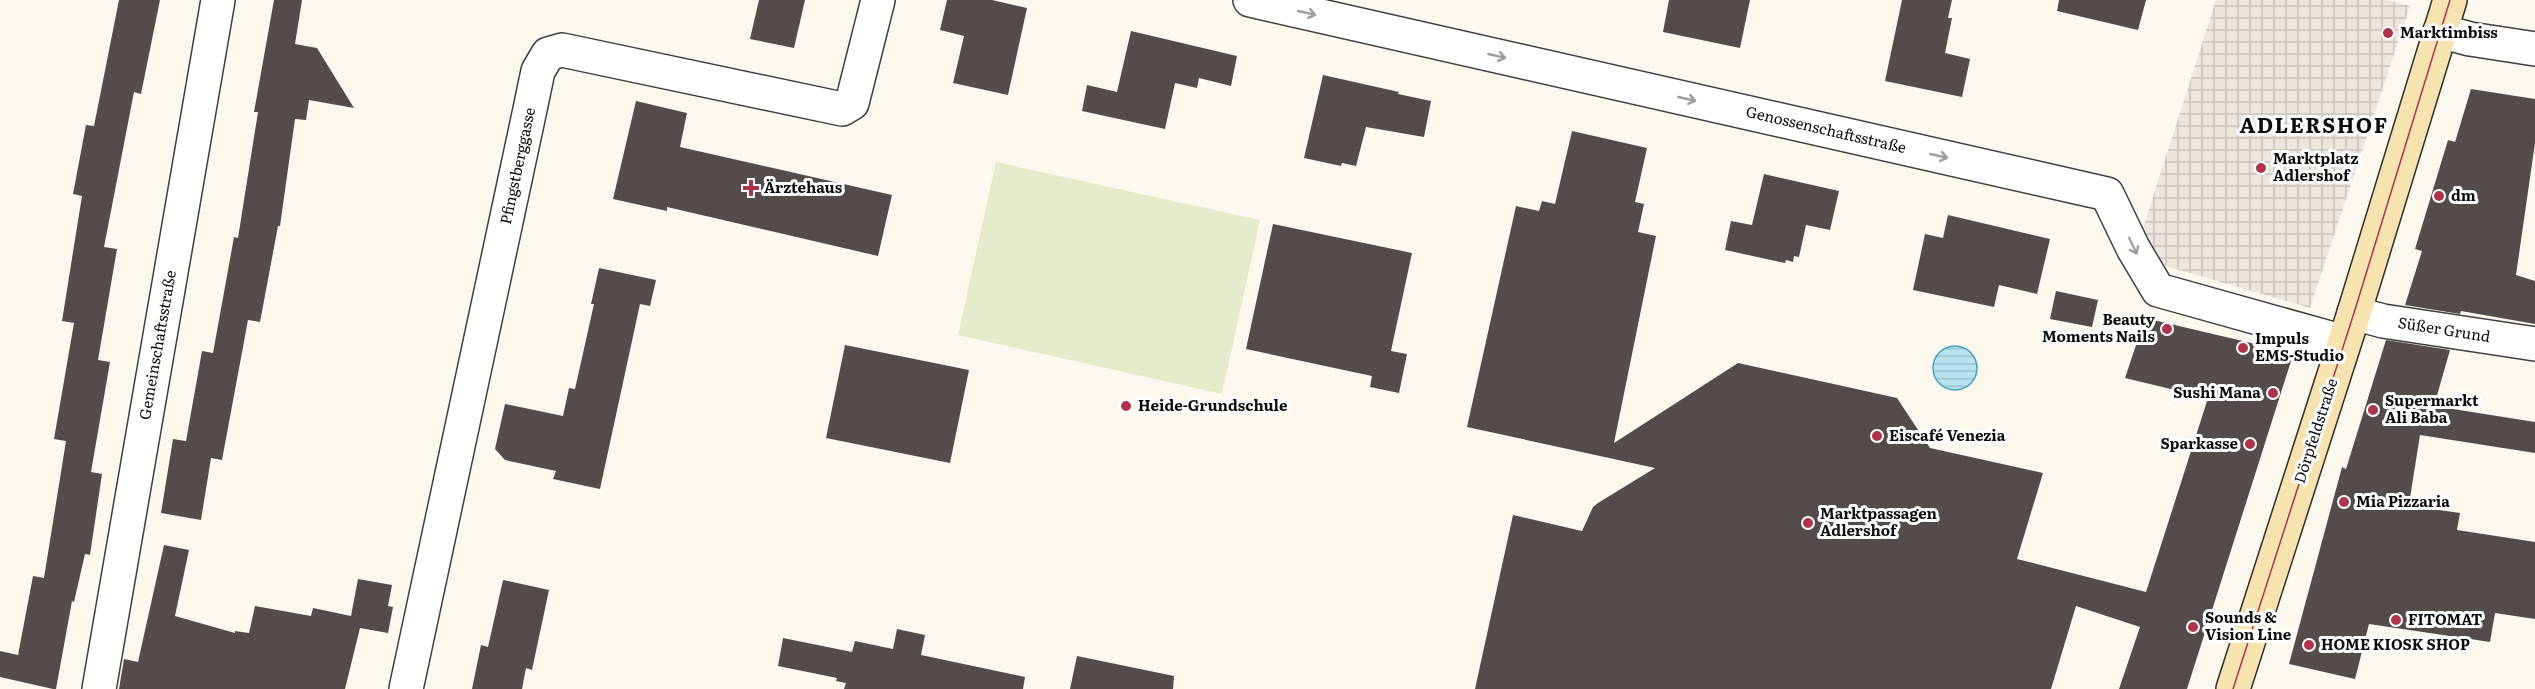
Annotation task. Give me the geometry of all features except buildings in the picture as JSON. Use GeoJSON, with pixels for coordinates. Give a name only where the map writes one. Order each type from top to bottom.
{"type":"FeatureCollection","features":[{"type":"Feature","properties":{"kind":"street","name":"Gemeinschaftsstraße"},"geometry":{"type":"LineString","coordinates":[[99,689],[218,0]]}},
{"type":"Feature","properties":{"kind":"street","name":"Pfingstberggasse"},"geometry":{"type":"LineString","coordinates":[[406,689],[538,71],[548,54],[562,50],[842,109],[852,103],[878,0]]}},
{"type":"Feature","properties":{"kind":"street","name":"Genossenschaftsstraße"},"geometry":{"type":"LineString","coordinates":[[1250,0],[2107,194],[2158,290],[2349,327]]}},
{"type":"Feature","properties":{"kind":"street","name":"Dörpfeldstraße"},"geometry":{"type":"LineString","coordinates":[[2234,689],[2450,0]]}},
{"type":"Feature","properties":{"kind":"street"},"geometry":{"type":"LineString","coordinates":[[2440,31],[2535,50]]}},
{"type":"Feature","properties":{"kind":"street","name":"Süßer Grund"},"geometry":{"type":"LineString","coordinates":[[2349,327],[2384,321],[2535,344]]}},
{"type":"Feature","properties":{"kind":"green space"},"geometry":{"type":"Polygon","coordinates":[[[996,162],[1260,220],[1222,394],[958,335],[996,162]]]}},
{"type":"Feature","properties":{"kind":"shaded area"},"geometry":{"type":"Polygon","coordinates":[[[2216,0],[2389,0],[2410,6],[2310,308],[2162,265],[2143,228],[2216,0]]]}},
{"type":"Feature","properties":{"kind":"water"},"geometry":{"type":"Polygon","coordinates":[[[1955,346],[1964,347],[1971,352],[1976,359],[1976,377],[1971,384],[1964,389],[1955,390],[1946,389],[1939,384],[1934,377],[1933,368],[1934,359],[1939,352],[1946,347],[1955,346]]]}},
{"type":"Feature","properties":{"kind":"tram line"},"geometry":{"type":"LineString","coordinates":[[2233,689],[2354,313],[2450,0]]}},
{"type":"Feature","properties":{"kind":"place","name":"Marktimbiss"},"geometry":{"type":"Point","coordinates":[2388,33]}},
{"type":"Feature","properties":{"kind":"place","name":"Marktplatz Adlershof"},"geometry":{"type":"Point","coordinates":[2261,168]}},
{"type":"Feature","properties":{"kind":"place","name":"Ärztehaus"},"geometry":{"type":"Point","coordinates":[751,188]}},
{"type":"Feature","properties":{"kind":"place","name":"dm"},"geometry":{"type":"Point","coordinates":[2439,196]}},
{"type":"Feature","properties":{"kind":"place","name":"Beauty Moments Nails"},"geometry":{"type":"Point","coordinates":[2167,329]}},
{"type":"Feature","properties":{"kind":"place","name":"Impuls EMS-Studio"},"geometry":{"type":"Point","coordinates":[2243,348]}},
{"type":"Feature","properties":{"kind":"place","name":"Sushi Mana"},"geometry":{"type":"Point","coordinates":[2273,393]}},
{"type":"Feature","properties":{"kind":"place","name":"Heide-Grundschule"},"geometry":{"type":"Point","coordinates":[1126,406]}},
{"type":"Feature","properties":{"kind":"place","name":"Supermarkt Ali Baba"},"geometry":{"type":"Point","coordinates":[2373,410]}},
{"type":"Feature","properties":{"kind":"place","name":"Eiscafé Venezia"},"geometry":{"type":"Point","coordinates":[1877,436]}},
{"type":"Feature","properties":{"kind":"place","name":"Sparkasse"},"geometry":{"type":"Point","coordinates":[2250,444]}},
{"type":"Feature","properties":{"kind":"place","name":"Mia Pizzaria"},"geometry":{"type":"Point","coordinates":[2344,502]}},
{"type":"Feature","properties":{"kind":"place","name":"Marktpassagen Adlershof"},"geometry":{"type":"Point","coordinates":[1808,523]}},
{"type":"Feature","properties":{"kind":"place","name":"FITOMAT"},"geometry":{"type":"Point","coordinates":[2396,620]}},
{"type":"Feature","properties":{"kind":"place","name":"Sounds & Vision Line"},"geometry":{"type":"Point","coordinates":[2193,627]}},
{"type":"Feature","properties":{"kind":"place","name":"HOME KIOSK SHOP"},"geometry":{"type":"Point","coordinates":[2309,645]}},
{"type":"Feature","properties":{"kind":"district","name":"ADLERSHOF"},"geometry":{"type":"Point","coordinates":[2314,126]}}]}
